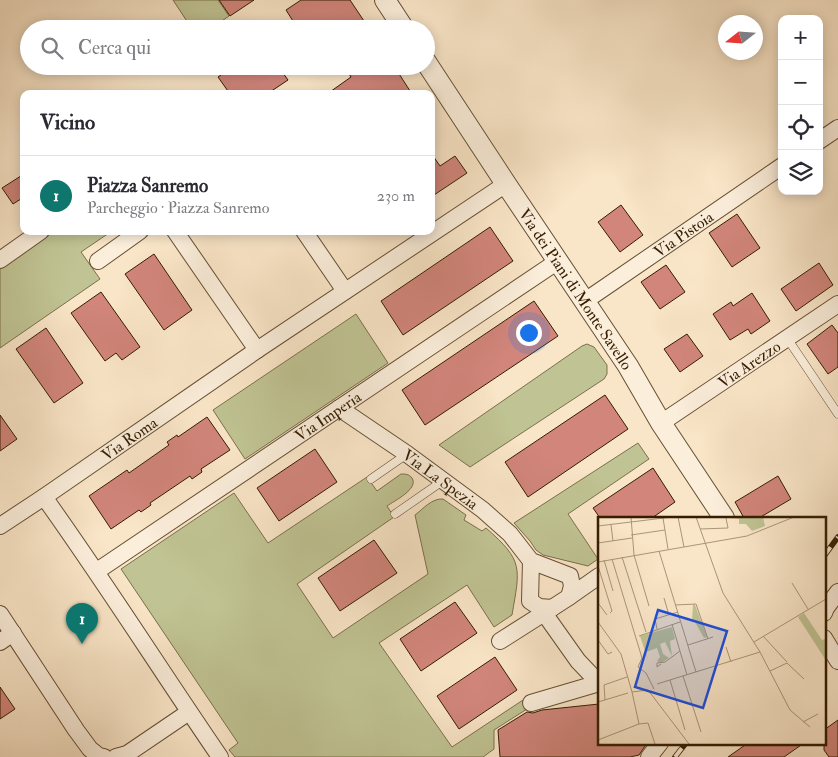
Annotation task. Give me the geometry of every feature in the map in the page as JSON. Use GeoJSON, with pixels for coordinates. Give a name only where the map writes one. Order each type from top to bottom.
{"type":"FeatureCollection","features":[{"type":"Feature","properties":{"kind":"street"},"geometry":{"type":"LineString","coordinates":[[385,0],[398,20]]}},
{"type":"Feature","properties":{"kind":"street","name":"Via dei Piani di Monte Savello"},"geometry":{"type":"LineString","coordinates":[[435,75],[628,366],[661,423],[723,517]]}},
{"type":"Feature","properties":{"kind":"street"},"geometry":{"type":"LineString","coordinates":[[823,138],[838,128]]}},
{"type":"Feature","properties":{"kind":"street","name":"Via Pistoia"},"geometry":{"type":"LineString","coordinates":[[585,301],[778,169]]}},
{"type":"Feature","properties":{"kind":"street","name":"Via Roma"},"geometry":{"type":"LineString","coordinates":[[435,231],[506,184]]}},
{"type":"Feature","properties":{"kind":"street"},"geometry":{"type":"LineString","coordinates":[[0,260],[35,235]]}},
{"type":"Feature","properties":{"kind":"street"},"geometry":{"type":"LineString","coordinates":[[98,260],[134,235]]}},
{"type":"Feature","properties":{"kind":"street"},"geometry":{"type":"LineString","coordinates":[[178,235],[257,350]]}},
{"type":"Feature","properties":{"kind":"street"},"geometry":{"type":"LineString","coordinates":[[307,235],[346,291]]}},
{"type":"Feature","properties":{"kind":"street","name":"Via Roma"},"geometry":{"type":"LineString","coordinates":[[0,526],[257,350],[430,235]]}},
{"type":"Feature","properties":{"kind":"street","name":"Via Imperia"},"geometry":{"type":"LineString","coordinates":[[96,571],[558,261]]}},
{"type":"Feature","properties":{"kind":"street","name":"Via Arezzo"},"geometry":{"type":"LineString","coordinates":[[661,423],[838,304]]}},
{"type":"Feature","properties":{"kind":"street","name":"Via La Spezia"},"geometry":{"type":"LineString","coordinates":[[339,408],[444,480],[497,521],[518,543],[531,561]]}},
{"type":"Feature","properties":{"kind":"street"},"geometry":{"type":"LineString","coordinates":[[44,497],[96,571],[220,757]]}},
{"type":"Feature","properties":{"kind":"street"},"geometry":{"type":"LineString","coordinates":[[526,625],[530,601],[531,561],[570,576],[597,578]]}},
{"type":"Feature","properties":{"kind":"street"},"geometry":{"type":"LineString","coordinates":[[569,597],[572,586],[570,576]]}},
{"type":"Feature","properties":{"kind":"street"},"geometry":{"type":"LineString","coordinates":[[500,641],[597,578]]}},
{"type":"Feature","properties":{"kind":"street"},"geometry":{"type":"LineString","coordinates":[[826,609],[838,592]]}},
{"type":"Feature","properties":{"kind":"street"},"geometry":{"type":"LineString","coordinates":[[530,601],[548,611],[578,661],[598,682]]}},
{"type":"Feature","properties":{"kind":"street"},"geometry":{"type":"LineString","coordinates":[[0,614],[6,638],[90,749],[99,756],[104,757]]}},
{"type":"Feature","properties":{"kind":"street"},"geometry":{"type":"LineString","coordinates":[[826,641],[838,661]]}},
{"type":"Feature","properties":{"kind":"street"},"geometry":{"type":"LineString","coordinates":[[531,703],[598,683]]}},
{"type":"Feature","properties":{"kind":"street"},"geometry":{"type":"LineString","coordinates":[[116,757],[127,754],[189,712]]}},
{"type":"Feature","properties":{"kind":"street"},"geometry":{"type":"LineString","coordinates":[[649,757],[659,744]]}},
{"type":"Feature","properties":{"kind":"lane"},"geometry":{"type":"LineString","coordinates":[[787,338],[838,414]]}},
{"type":"Feature","properties":{"kind":"lane"},"geometry":{"type":"LineString","coordinates":[[371,478],[407,454]]}},
{"type":"Feature","properties":{"kind":"lane"},"geometry":{"type":"LineString","coordinates":[[395,514],[444,480]]}},
{"type":"Feature","properties":{"kind":"green space"},"geometry":{"type":"Polygon","coordinates":[[[173,0],[218,0],[229,16],[223,20],[186,20],[173,0]]]}},
{"type":"Feature","properties":{"kind":"green space"},"geometry":{"type":"Polygon","coordinates":[[[48,235],[106,235],[81,252],[100,279],[0,348],[0,269],[48,235]]]}},
{"type":"Feature","properties":{"kind":"green space"},"geometry":{"type":"Polygon","coordinates":[[[356,314],[388,363],[245,459],[213,410],[356,314]]]}},
{"type":"Feature","properties":{"kind":"green space"},"geometry":{"type":"Polygon","coordinates":[[[587,344],[594,347],[607,365],[607,374],[604,379],[470,467],[439,445],[582,346],[587,344]]]}},
{"type":"Feature","properties":{"kind":"green space"},"geometry":{"type":"Polygon","coordinates":[[[638,443],[649,459],[568,514],[598,559],[588,566],[543,555],[536,550],[514,523],[638,443]]]}},
{"type":"Feature","properties":{"kind":"green space"},"geometry":{"type":"Polygon","coordinates":[[[401,474],[410,476],[413,482],[409,490],[387,506],[394,517],[297,584],[333,638],[428,574],[415,515],[431,502],[443,499],[466,515],[464,520],[482,531],[486,528],[507,549],[513,558],[516,566],[517,586],[512,615],[494,627],[467,585],[379,643],[452,747],[523,700],[527,709],[494,730],[494,749],[483,757],[235,757],[229,750],[238,743],[121,569],[234,493],[268,543],[367,477],[377,491],[401,474]]]}},
{"type":"Feature","properties":{"kind":"building"},"geometry":{"type":"Polygon","coordinates":[[[219,0],[254,0],[230,16],[219,0]]]}},
{"type":"Feature","properties":{"kind":"building"},"geometry":{"type":"Polygon","coordinates":[[[301,0],[350,0],[363,20],[292,20],[286,10],[301,0]]]}},
{"type":"Feature","properties":{"kind":"building"},"geometry":{"type":"Polygon","coordinates":[[[221,75],[284,75],[288,80],[273,90],[227,90],[218,77],[221,75]]]}},
{"type":"Feature","properties":{"kind":"building"},"geometry":{"type":"Polygon","coordinates":[[[350,75],[400,75],[409,90],[333,90],[351,77],[350,75]]]}},
{"type":"Feature","properties":{"kind":"building"},"geometry":{"type":"Polygon","coordinates":[[[455,156],[467,173],[435,194],[435,159],[440,166],[455,156]]]}},
{"type":"Feature","properties":{"kind":"building"},"geometry":{"type":"Polygon","coordinates":[[[20,177],[20,200],[13,204],[2,188],[20,177]]]}},
{"type":"Feature","properties":{"kind":"building"},"geometry":{"type":"Polygon","coordinates":[[[621,205],[643,235],[620,252],[598,222],[621,205]]]}},
{"type":"Feature","properties":{"kind":"building"},"geometry":{"type":"Polygon","coordinates":[[[737,214],[760,248],[732,267],[709,233],[737,214]]]}},
{"type":"Feature","properties":{"kind":"building"},"geometry":{"type":"Polygon","coordinates":[[[490,227],[513,261],[403,335],[381,301],[490,227]]]}},
{"type":"Feature","properties":{"kind":"building"},"geometry":{"type":"Polygon","coordinates":[[[154,254],[192,310],[164,330],[125,274],[154,254]]]}},
{"type":"Feature","properties":{"kind":"building"},"geometry":{"type":"Polygon","coordinates":[[[819,263],[833,285],[796,311],[781,289],[819,263]]]}},
{"type":"Feature","properties":{"kind":"building"},"geometry":{"type":"Polygon","coordinates":[[[666,265],[685,292],[660,309],[641,282],[666,265]]]}},
{"type":"Feature","properties":{"kind":"building"},"geometry":{"type":"Polygon","coordinates":[[[101,292],[140,347],[122,360],[116,353],[105,361],[71,313],[101,292]]]}},
{"type":"Feature","properties":{"kind":"building"},"geometry":{"type":"Polygon","coordinates":[[[752,293],[770,321],[751,334],[748,329],[730,340],[713,314],[731,302],[733,306],[752,293]]]}},
{"type":"Feature","properties":{"kind":"building"},"geometry":{"type":"Polygon","coordinates":[[[534,301],[558,336],[425,425],[402,390],[534,301]]]}},
{"type":"Feature","properties":{"kind":"building"},"geometry":{"type":"Polygon","coordinates":[[[832,325],[838,333],[838,367],[828,374],[807,344],[832,325]]]}},
{"type":"Feature","properties":{"kind":"building"},"geometry":{"type":"Polygon","coordinates":[[[46,328],[83,383],[54,403],[16,349],[46,328]]]}},
{"type":"Feature","properties":{"kind":"building"},"geometry":{"type":"Polygon","coordinates":[[[687,334],[703,356],[680,372],[664,349],[687,334]]]}},
{"type":"Feature","properties":{"kind":"building"},"geometry":{"type":"Polygon","coordinates":[[[605,395],[628,429],[528,497],[505,462],[605,395]]]}},
{"type":"Feature","properties":{"kind":"building"},"geometry":{"type":"Polygon","coordinates":[[[0,415],[17,439],[0,451],[0,415]]]}},
{"type":"Feature","properties":{"kind":"building"},"geometry":{"type":"Polygon","coordinates":[[[207,417],[230,450],[201,469],[202,472],[192,479],[190,476],[150,503],[151,505],[141,512],[139,510],[111,529],[89,496],[127,470],[129,473],[169,445],[167,442],[177,435],[178,437],[207,417]]]}},
{"type":"Feature","properties":{"kind":"building"},"geometry":{"type":"Polygon","coordinates":[[[315,449],[337,482],[279,521],[257,488],[315,449]]]}},
{"type":"Feature","properties":{"kind":"building"},"geometry":{"type":"Polygon","coordinates":[[[653,468],[675,502],[653,517],[599,517],[593,508],[653,468]]]}},
{"type":"Feature","properties":{"kind":"building"},"geometry":{"type":"Polygon","coordinates":[[[778,476],[791,499],[761,517],[743,517],[735,502],[778,476]]]}},
{"type":"Feature","properties":{"kind":"building"},"geometry":{"type":"Polygon","coordinates":[[[374,540],[397,573],[340,611],[318,578],[374,540]]]}},
{"type":"Feature","properties":{"kind":"building"},"geometry":{"type":"Polygon","coordinates":[[[455,602],[477,633],[421,671],[400,639],[455,602]]]}},
{"type":"Feature","properties":{"kind":"building"},"geometry":{"type":"Polygon","coordinates":[[[495,657],[517,690],[459,729],[437,696],[495,657]]]}},
{"type":"Feature","properties":{"kind":"building"},"geometry":{"type":"Polygon","coordinates":[[[0,687],[15,709],[0,719],[0,687]]]}},
{"type":"Feature","properties":{"kind":"building"},"geometry":{"type":"Polygon","coordinates":[[[598,704],[598,744],[646,744],[639,755],[630,757],[500,757],[498,730],[527,712],[533,713],[542,710],[598,704]]]}},
{"type":"Feature","properties":{"kind":"building"},"geometry":{"type":"Polygon","coordinates":[[[838,720],[838,757],[829,757],[824,750],[826,729],[838,720]]]}},
{"type":"Feature","properties":{"kind":"building"},"geometry":{"type":"Polygon","coordinates":[[[747,744],[803,744],[784,757],[728,757],[747,744]]]}},
{"type":"Feature","properties":{"kind":"railway"},"geometry":{"type":"LineString","coordinates":[[826,553],[838,537]]}},
{"type":"Feature","properties":{"kind":"railway"},"geometry":{"type":"LineString","coordinates":[[675,757],[685,744]]}},
{"type":"Feature","properties":{"kind":"place","name":"Piazza Sanremo"},"geometry":{"type":"Point","coordinates":[82,644]}}]}
